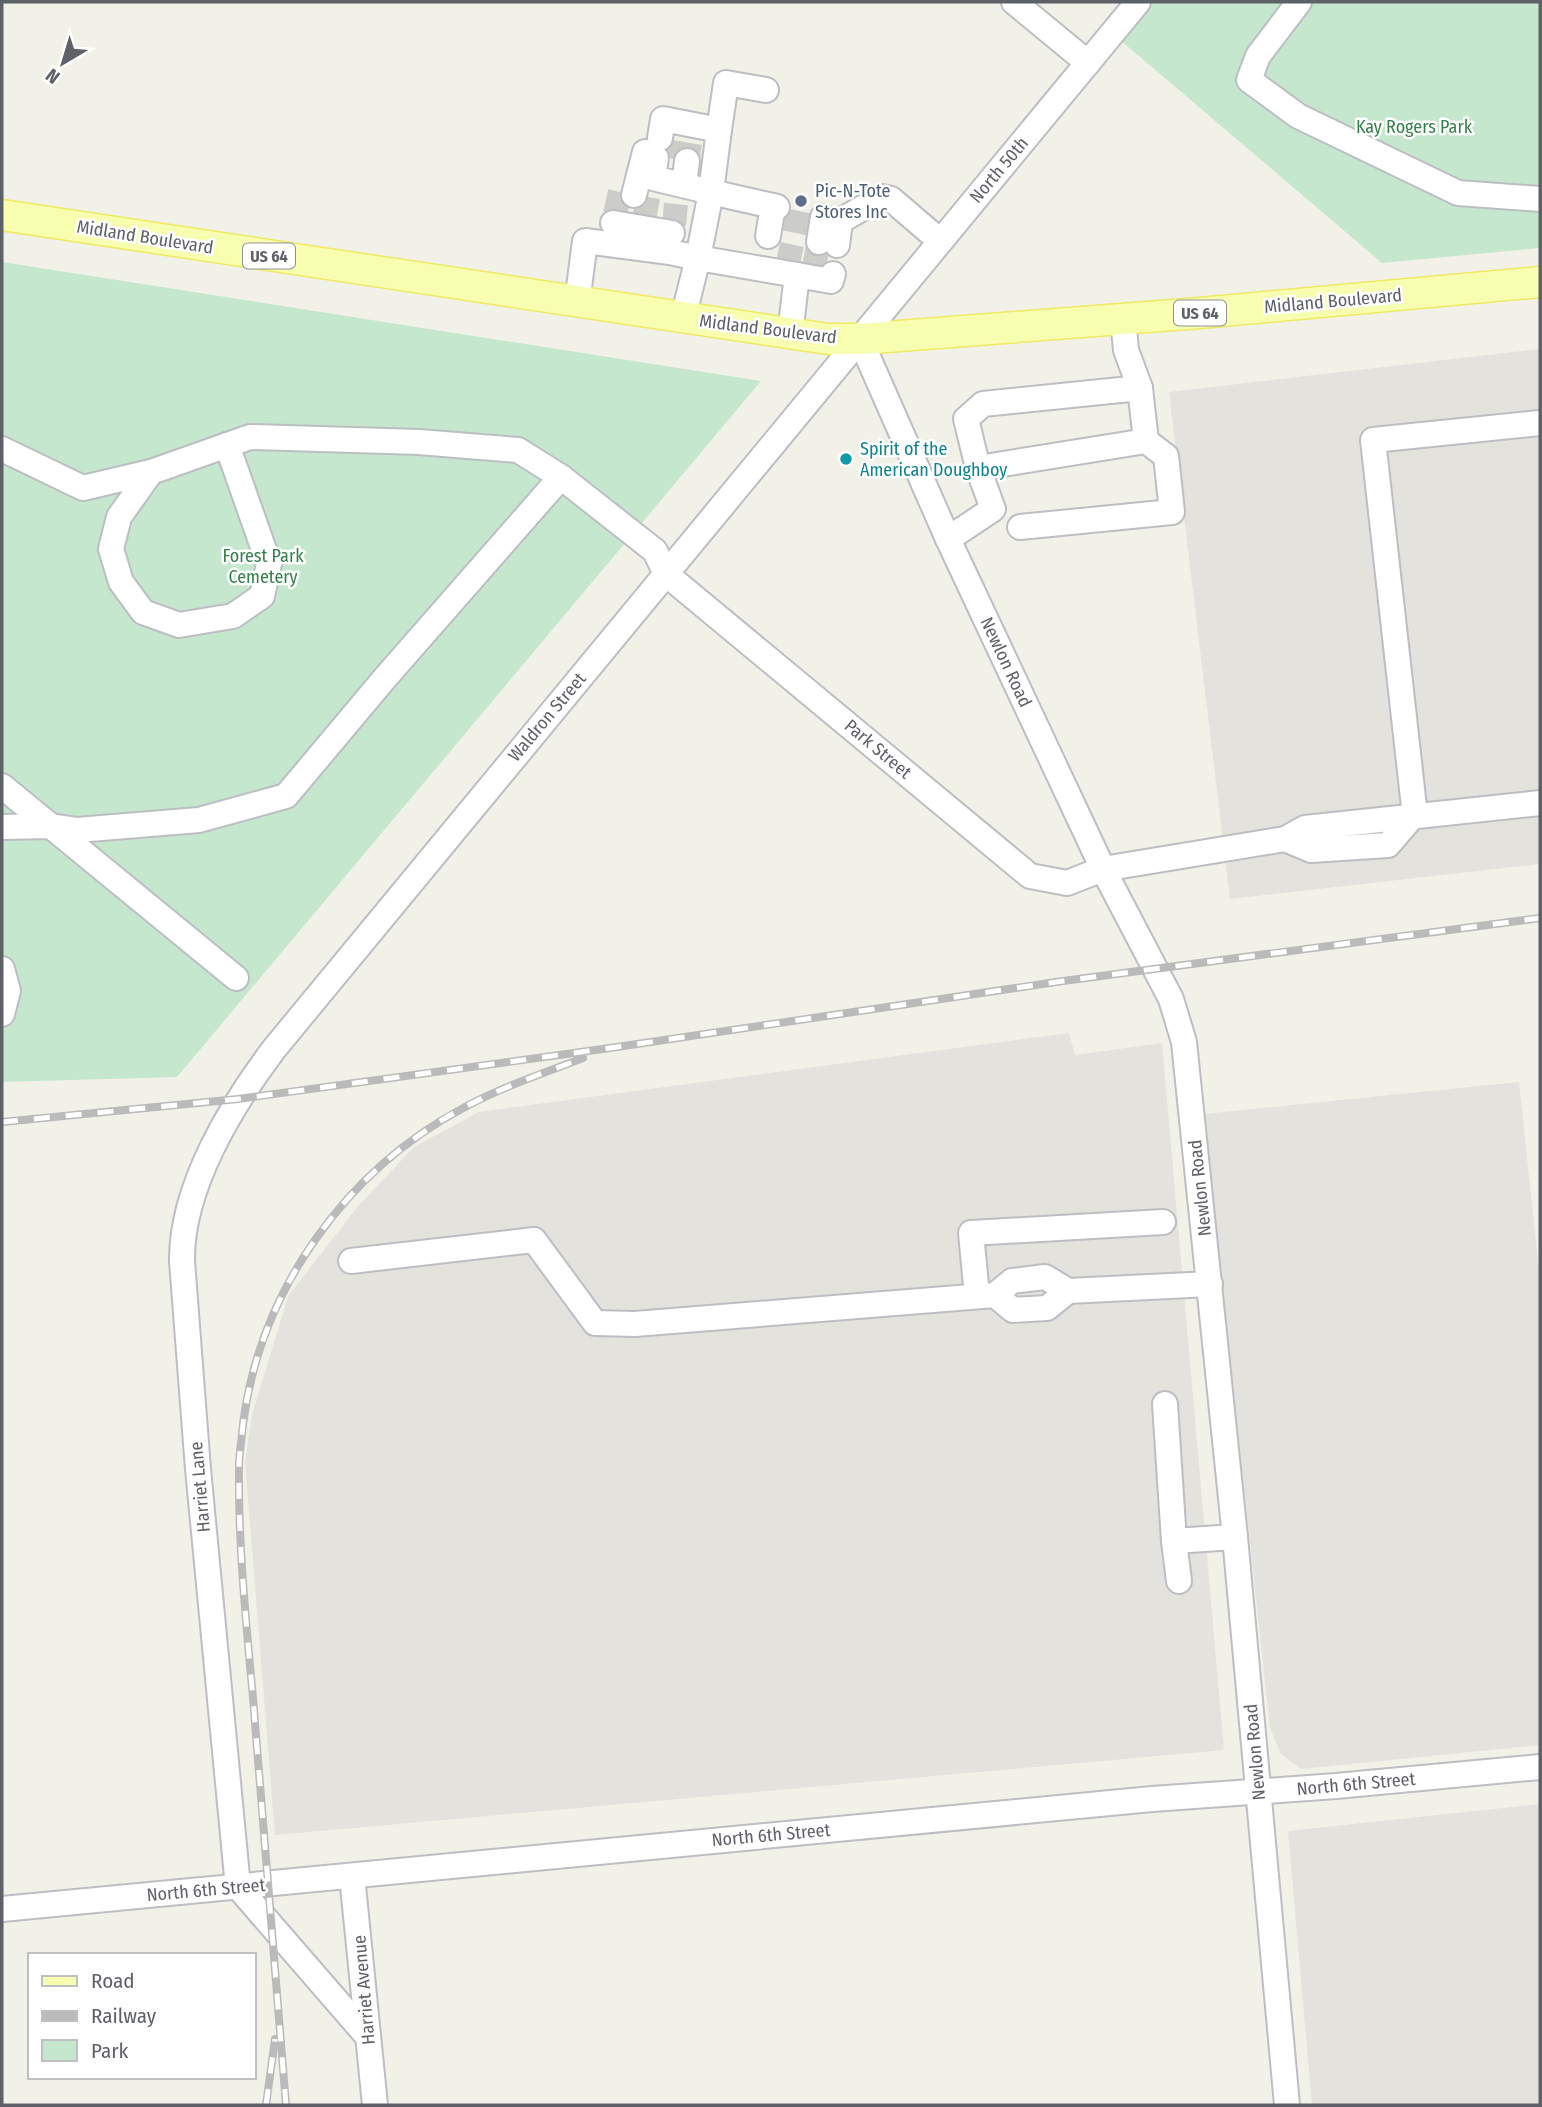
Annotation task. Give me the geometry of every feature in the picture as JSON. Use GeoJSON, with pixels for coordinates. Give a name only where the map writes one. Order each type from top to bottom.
{"type":"FeatureCollection","features":[{"type":"Feature","properties":{"kind":"main road","name":"Midland Boulevard"},"geometry":{"type":"LineString","coordinates":[[2,215],[828,339],[860,339],[1123,319],[1540,282]]}},
{"type":"Feature","properties":{"kind":"street"},"geometry":{"type":"LineString","coordinates":[[1014,2],[1088,63]]}},
{"type":"Feature","properties":{"kind":"street","name":"North 50th"},"geometry":{"type":"LineString","coordinates":[[860,339],[1138,2]]}},
{"type":"Feature","properties":{"kind":"street"},"geometry":{"type":"LineString","coordinates":[[1299,2],[1258,56],[1249,80],[1298,116],[1458,193],[1540,198]]}},
{"type":"Feature","properties":{"kind":"street"},"geometry":{"type":"LineString","coordinates":[[683,318],[711,192],[726,83],[766,90]]}},
{"type":"Feature","properties":{"kind":"street"},"geometry":{"type":"LineString","coordinates":[[578,303],[585,241],[656,190],[719,130]]}},
{"type":"Feature","properties":{"kind":"street"},"geometry":{"type":"LineString","coordinates":[[656,190],[711,192],[775,207],[768,236]]}},
{"type":"Feature","properties":{"kind":"street"},"geometry":{"type":"LineString","coordinates":[[656,190],[698,258]]}},
{"type":"Feature","properties":{"kind":"street"},"geometry":{"type":"LineString","coordinates":[[828,244],[826,218],[882,197],[891,199],[940,241]]}},
{"type":"Feature","properties":{"kind":"street"},"geometry":{"type":"LineString","coordinates":[[698,258],[805,273],[790,334]]}},
{"type":"Feature","properties":{"kind":"street"},"geometry":{"type":"LineString","coordinates":[[1123,319],[1126,350],[1140,388],[1146,441]]}},
{"type":"Feature","properties":{"kind":"street","name":"Newlon Road"},"geometry":{"type":"LineString","coordinates":[[860,339],[947,539],[1103,869],[1171,999],[1184,1042],[1236,1536],[1287,2105]]}},
{"type":"Feature","properties":{"kind":"street","name":"Waldron Street"},"geometry":{"type":"LineString","coordinates":[[238,1099],[339,968],[860,339]]}},
{"type":"Feature","properties":{"kind":"street"},"geometry":{"type":"LineString","coordinates":[[978,468],[1146,441],[1166,456],[1172,512],[1022,536],[993,509],[978,468],[966,419],[983,404],[1140,388]]}},
{"type":"Feature","properties":{"kind":"street"},"geometry":{"type":"LineString","coordinates":[[1414,816],[1373,440],[1540,423]]}},
{"type":"Feature","properties":{"kind":"street","name":"Park Street"},"geometry":{"type":"LineString","coordinates":[[227,445],[250,437],[419,442],[518,450],[561,477],[655,551],[666,574],[1030,876],[1067,883],[1103,869],[1295,833],[1414,816],[1540,803]]}},
{"type":"Feature","properties":{"kind":"street"},"geometry":{"type":"LineString","coordinates":[[2,449],[83,488],[151,472],[227,445],[269,564],[262,596],[233,616],[179,625],[143,612],[121,582],[111,549],[119,517],[151,472]]}},
{"type":"Feature","properties":{"kind":"street"},"geometry":{"type":"LineString","coordinates":[[2,827],[51,826],[78,830],[199,820],[286,796],[384,678],[561,477]]}},
{"type":"Feature","properties":{"kind":"street"},"geometry":{"type":"LineString","coordinates":[[947,539],[993,509]]}},
{"type":"Feature","properties":{"kind":"street"},"geometry":{"type":"LineString","coordinates":[[2,786],[236,978]]}},
{"type":"Feature","properties":{"kind":"street"},"geometry":{"type":"LineString","coordinates":[[2,969],[8,991],[2,1014]]}},
{"type":"Feature","properties":{"kind":"street","name":"Harriet Lane"},"geometry":{"type":"LineString","coordinates":[[238,1099],[190,1202],[182,1246],[198,1469],[238,1887]]}},
{"type":"Feature","properties":{"kind":"street"},"geometry":{"type":"LineString","coordinates":[[986,1296],[971,1233],[1163,1222]]}},
{"type":"Feature","properties":{"kind":"street"},"geometry":{"type":"LineString","coordinates":[[351,1261],[534,1240],[595,1323],[635,1324],[986,1296],[1013,1310],[1047,1308],[1068,1291],[1210,1284]]}},
{"type":"Feature","properties":{"kind":"street"},"geometry":{"type":"LineString","coordinates":[[1165,1404],[1179,1581]]}},
{"type":"Feature","properties":{"kind":"street"},"geometry":{"type":"LineString","coordinates":[[1174,1541],[1236,1536]]}},
{"type":"Feature","properties":{"kind":"street","name":"North 6th Street"},"geometry":{"type":"LineString","coordinates":[[2,1909],[1152,1799],[1540,1767]]}},
{"type":"Feature","properties":{"kind":"street","name":"Harriet Avenue"},"geometry":{"type":"LineString","coordinates":[[352,1876],[375,2105]]}},
{"type":"Feature","properties":{"kind":"street"},"geometry":{"type":"LineString","coordinates":[[238,1887],[368,2037]]}},
{"type":"Feature","properties":{"kind":"shaded area"},"geometry":{"type":"Polygon","coordinates":[[[1540,349],[1540,864],[1230,899],[1169,392],[1540,349]]]}},
{"type":"Feature","properties":{"kind":"shaded area"},"geometry":{"type":"Polygon","coordinates":[[[1069,1033],[1075,1055],[1162,1043],[1224,1750],[275,1835],[245,1461],[252,1415],[288,1296],[359,1205],[414,1147],[479,1112],[1069,1033]]]}},
{"type":"Feature","properties":{"kind":"shaded area"},"geometry":{"type":"Polygon","coordinates":[[[1519,1082],[1540,1280],[1540,1745],[1301,1769],[1281,1754],[1270,1728],[1204,1114],[1519,1082]]]}},
{"type":"Feature","properties":{"kind":"shaded area"},"geometry":{"type":"Polygon","coordinates":[[[1540,1804],[1540,2105],[1312,2105],[1288,1831],[1540,1804]]]}},
{"type":"Feature","properties":{"kind":"green space","name":"Kay Rogers Park"},"geometry":{"type":"Polygon","coordinates":[[[1150,2],[1540,2],[1540,248],[1382,263],[1119,39],[1150,2]]]}},
{"type":"Feature","properties":{"kind":"green space","name":"Forest Park Cemetery"},"geometry":{"type":"Polygon","coordinates":[[[2,262],[761,381],[177,1077],[2,1082],[2,262]]]}},
{"type":"Feature","properties":{"kind":"tunnel"},"geometry":{"type":"LineString","coordinates":[[669,158],[673,140]]}},
{"type":"Feature","properties":{"kind":"tunnel"},"geometry":{"type":"LineString","coordinates":[[687,161],[690,143]]}},
{"type":"Feature","properties":{"kind":"tunnel"},"geometry":{"type":"LineString","coordinates":[[615,214],[620,192]]}},
{"type":"Feature","properties":{"kind":"tunnel"},"geometry":{"type":"LineString","coordinates":[[644,220],[648,197]]}},
{"type":"Feature","properties":{"kind":"tunnel"},"geometry":{"type":"LineString","coordinates":[[674,225],[676,204]]}},
{"type":"Feature","properties":{"kind":"tunnel"},"geometry":{"type":"LineString","coordinates":[[787,268],[799,211]]}},
{"type":"Feature","properties":{"kind":"tunnel"},"geometry":{"type":"LineString","coordinates":[[813,271],[819,242]]}},
{"type":"Feature","properties":{"kind":"railway"},"geometry":{"type":"LineString","coordinates":[[2,1122],[238,1099],[610,1048],[1063,981],[1540,918]]}},
{"type":"Feature","properties":{"kind":"railway"},"geometry":{"type":"LineString","coordinates":[[286,2105],[240,1525],[239,1456],[253,1374],[268,1327],[289,1281],[316,1239],[347,1200],[382,1164],[422,1133],[465,1107],[583,1058]]}},
{"type":"Feature","properties":{"kind":"railway"},"geometry":{"type":"LineString","coordinates":[[266,2105],[275,2039]]}},
{"type":"Feature","properties":{"kind":"place","name":"Pic-N-Tote Stores Inc"},"geometry":{"type":"Point","coordinates":[801,201]}},
{"type":"Feature","properties":{"kind":"place","name":"Spirit of the American Doughboy"},"geometry":{"type":"Point","coordinates":[846,459]}}]}
